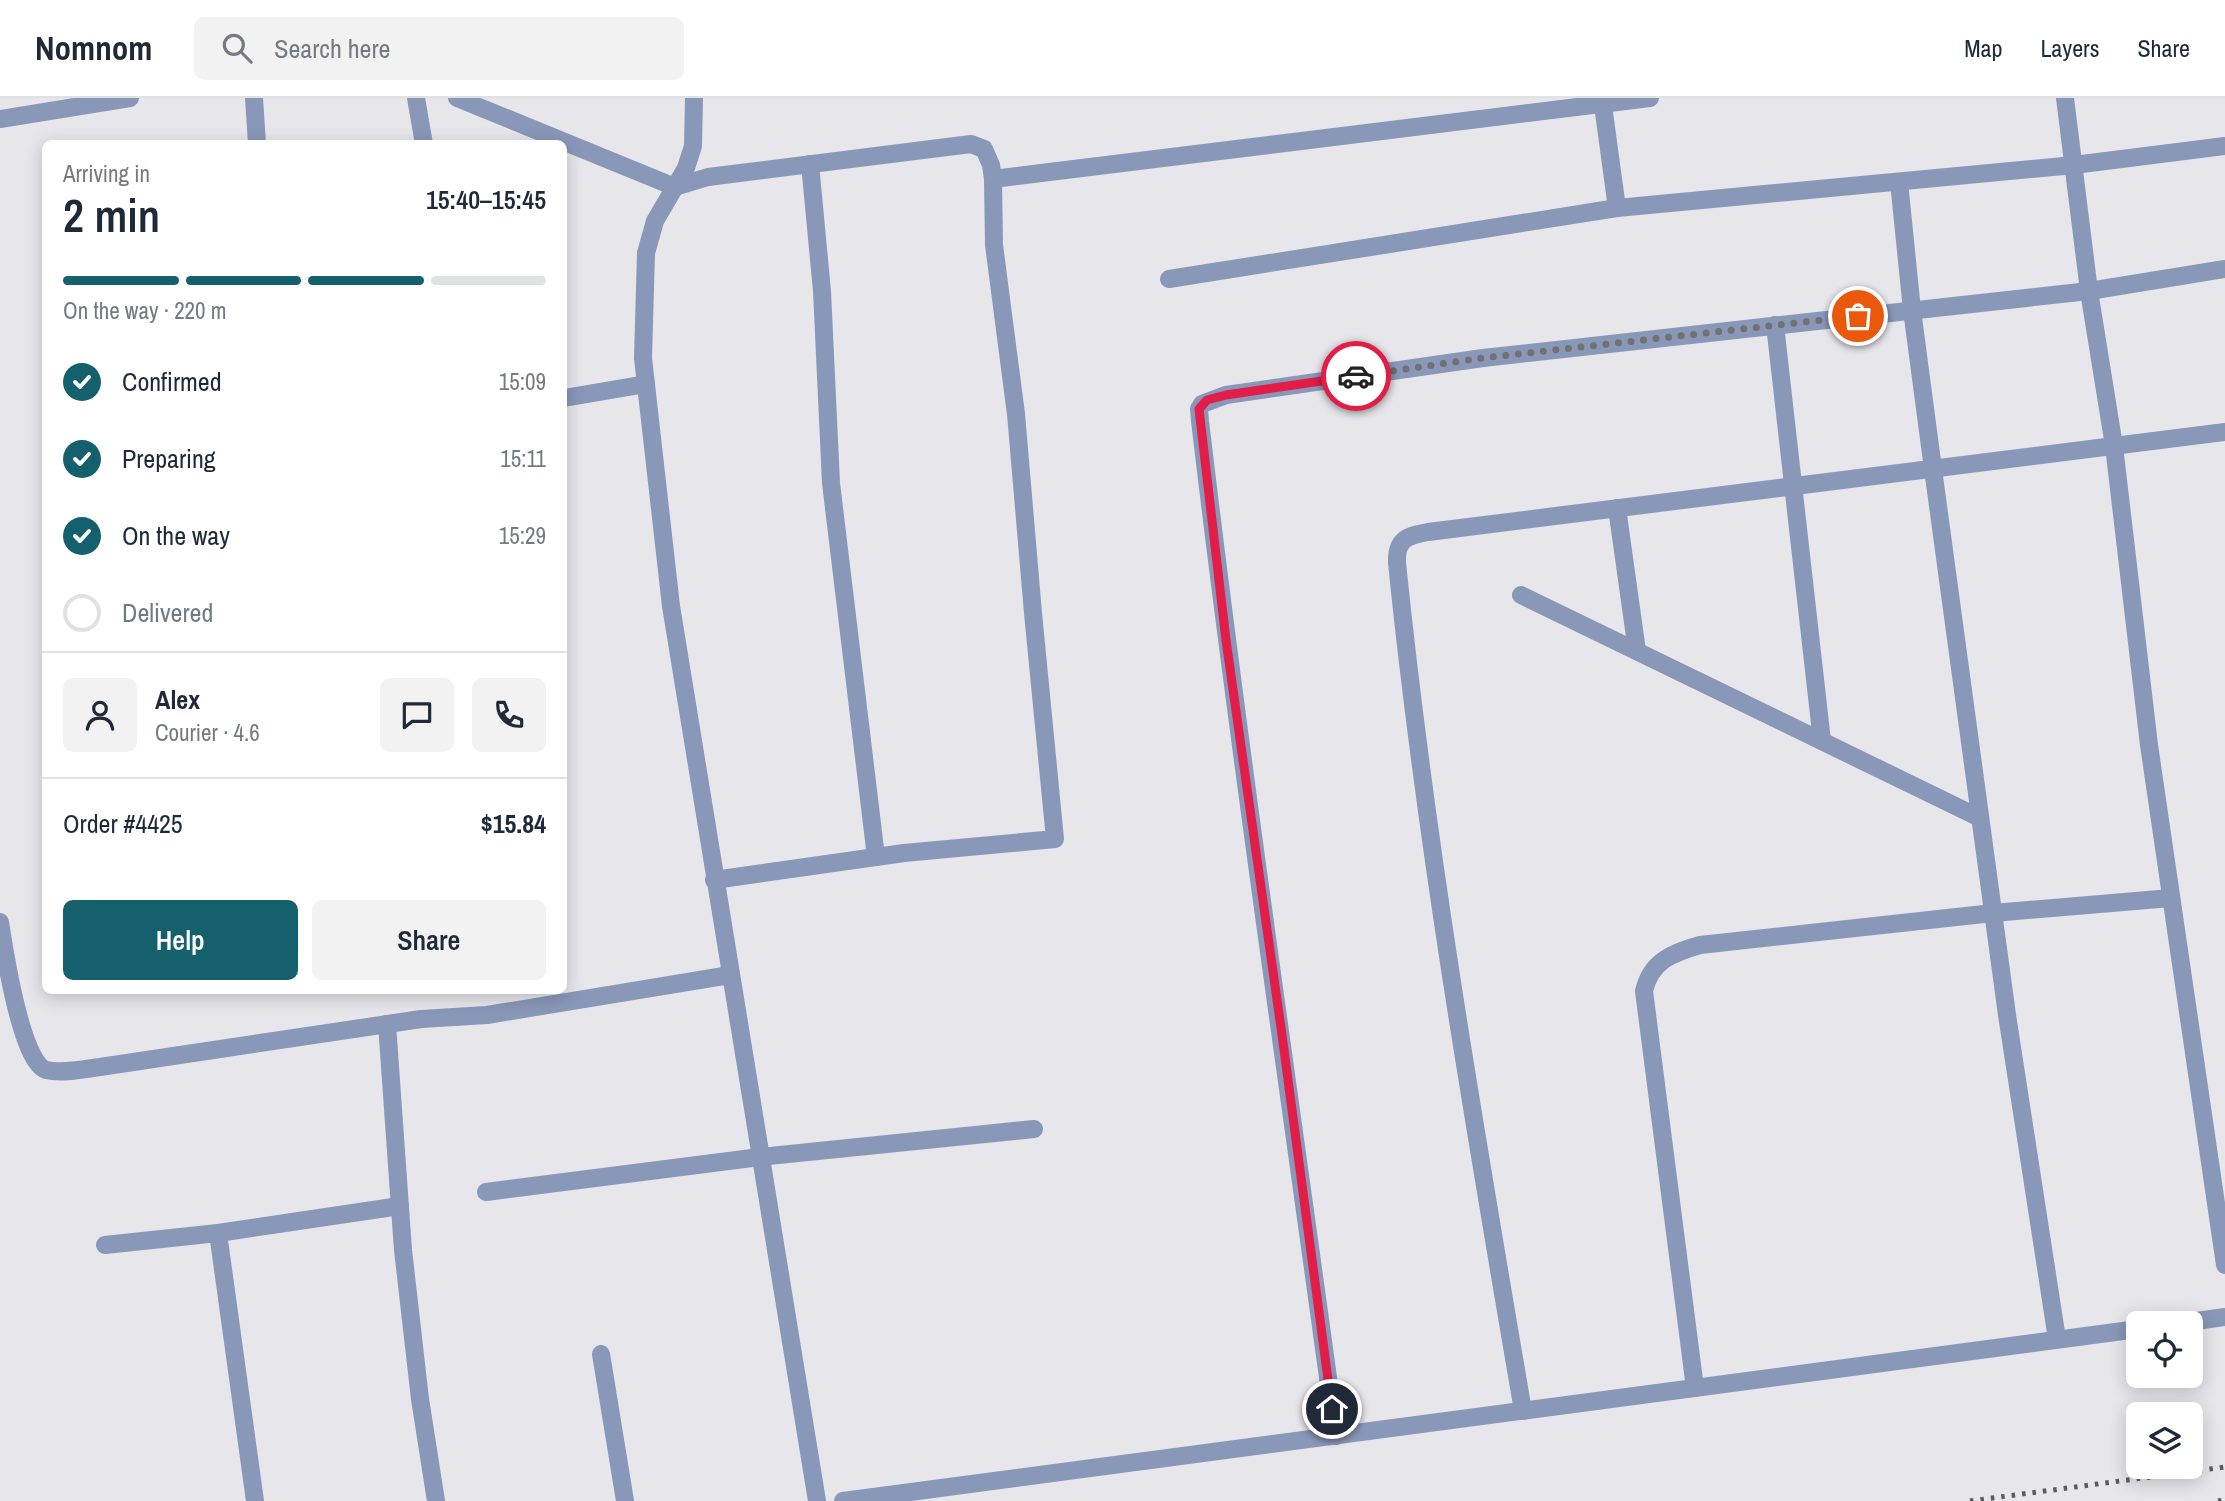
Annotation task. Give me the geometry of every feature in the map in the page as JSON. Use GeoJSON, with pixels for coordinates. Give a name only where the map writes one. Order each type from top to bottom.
{"type":"FeatureCollection","features":[{"type":"Feature","properties":{"kind":"street"},"geometry":{"type":"LineString","coordinates":[[0,119],[130,98]]}},
{"type":"Feature","properties":{"kind":"street"},"geometry":{"type":"LineString","coordinates":[[254,98],[257,140]]}},
{"type":"Feature","properties":{"kind":"street"},"geometry":{"type":"LineString","coordinates":[[416,98],[423,140]]}},
{"type":"Feature","properties":{"kind":"street"},"geometry":{"type":"LineString","coordinates":[[457,98],[560,140]]}},
{"type":"Feature","properties":{"kind":"street"},"geometry":{"type":"LineString","coordinates":[[694,98],[693,146],[686,168],[655,221],[646,253],[643,358],[671,606],[817,1501]]}},
{"type":"Feature","properties":{"kind":"street"},"geometry":{"type":"LineString","coordinates":[[993,179],[1603,101],[1650,98]]}},
{"type":"Feature","properties":{"kind":"street"},"geometry":{"type":"LineString","coordinates":[[2065,98],[2089,291],[2114,446],[2149,745],[2225,1265]]}},
{"type":"Feature","properties":{"kind":"street"},"geometry":{"type":"LineString","coordinates":[[1603,101],[1617,208]]}},
{"type":"Feature","properties":{"kind":"street"},"geometry":{"type":"LineString","coordinates":[[567,143],[675,187],[708,177],[971,144],[984,149],[991,165],[995,245],[1016,414],[1055,839],[876,857],[714,880]]}},
{"type":"Feature","properties":{"kind":"street"},"geometry":{"type":"LineString","coordinates":[[1169,279],[1617,208],[2074,165],[2225,146]]}},
{"type":"Feature","properties":{"kind":"street"},"geometry":{"type":"LineString","coordinates":[[810,164],[822,292],[831,483],[876,857]]}},
{"type":"Feature","properties":{"kind":"street"},"geometry":{"type":"LineString","coordinates":[[1899,182],[1912,310],[1980,818],[2057,1339]]}},
{"type":"Feature","properties":{"kind":"street"},"geometry":{"type":"LineString","coordinates":[[1336,1436],[1226,640],[1199,409],[1207,400],[1226,395],[1483,358],[2089,291],[2225,269]]}},
{"type":"Feature","properties":{"kind":"street"},"geometry":{"type":"LineString","coordinates":[[1775,325],[1822,741]]}},
{"type":"Feature","properties":{"kind":"street"},"geometry":{"type":"LineString","coordinates":[[567,397],[646,384]]}},
{"type":"Feature","properties":{"kind":"street"},"geometry":{"type":"LineString","coordinates":[[1523,1411],[1459,1025],[1409,681],[1396,552],[1399,544],[1410,536],[1428,531],[2225,432]]}},
{"type":"Feature","properties":{"kind":"street"},"geometry":{"type":"LineString","coordinates":[[1617,508],[1637,651]]}},
{"type":"Feature","properties":{"kind":"street"},"geometry":{"type":"LineString","coordinates":[[1521,595],[1980,818]]}},
{"type":"Feature","properties":{"kind":"street"},"geometry":{"type":"LineString","coordinates":[[1695,1388],[1644,991],[1647,978],[1657,964],[1683,950],[1700,945],[1993,913],[2171,898]]}},
{"type":"Feature","properties":{"kind":"street"},"geometry":{"type":"LineString","coordinates":[[0,922],[6,961],[22,1027],[33,1059],[45,1070],[100,1068],[421,1019],[487,1015],[730,975]]}},
{"type":"Feature","properties":{"kind":"street"},"geometry":{"type":"LineString","coordinates":[[387,1024],[400,1206],[420,1399],[436,1501]]}},
{"type":"Feature","properties":{"kind":"street"},"geometry":{"type":"LineString","coordinates":[[486,1192],[760,1157],[1034,1129]]}},
{"type":"Feature","properties":{"kind":"street"},"geometry":{"type":"LineString","coordinates":[[105,1245],[218,1233],[400,1206]]}},
{"type":"Feature","properties":{"kind":"street"},"geometry":{"type":"LineString","coordinates":[[218,1233],[255,1501]]}},
{"type":"Feature","properties":{"kind":"street"},"geometry":{"type":"LineString","coordinates":[[2203,1320],[2225,1317]]}},
{"type":"Feature","properties":{"kind":"street"},"geometry":{"type":"LineString","coordinates":[[842,1501],[2126,1330]]}},
{"type":"Feature","properties":{"kind":"street"},"geometry":{"type":"LineString","coordinates":[[601,1354],[625,1501]]}},
{"type":"Feature","properties":{"kind":"railway"},"geometry":{"type":"LineString","coordinates":[[1970,1501],[2225,1467]]}},
{"type":"Feature","properties":{"kind":"railway"},"geometry":{"type":"LineString","coordinates":[[2218,1501],[2225,1500]]}},
{"type":"Feature","properties":{"kind":"way so far"},"geometry":{"type":"LineString","coordinates":[[1356,376],[1483,358],[1858,316]]}},
{"type":"Feature","properties":{"kind":"route"},"geometry":{"type":"LineString","coordinates":[[1332,1409],[1226,640],[1199,409],[1207,400],[1216,397],[1356,376]]}}]}
